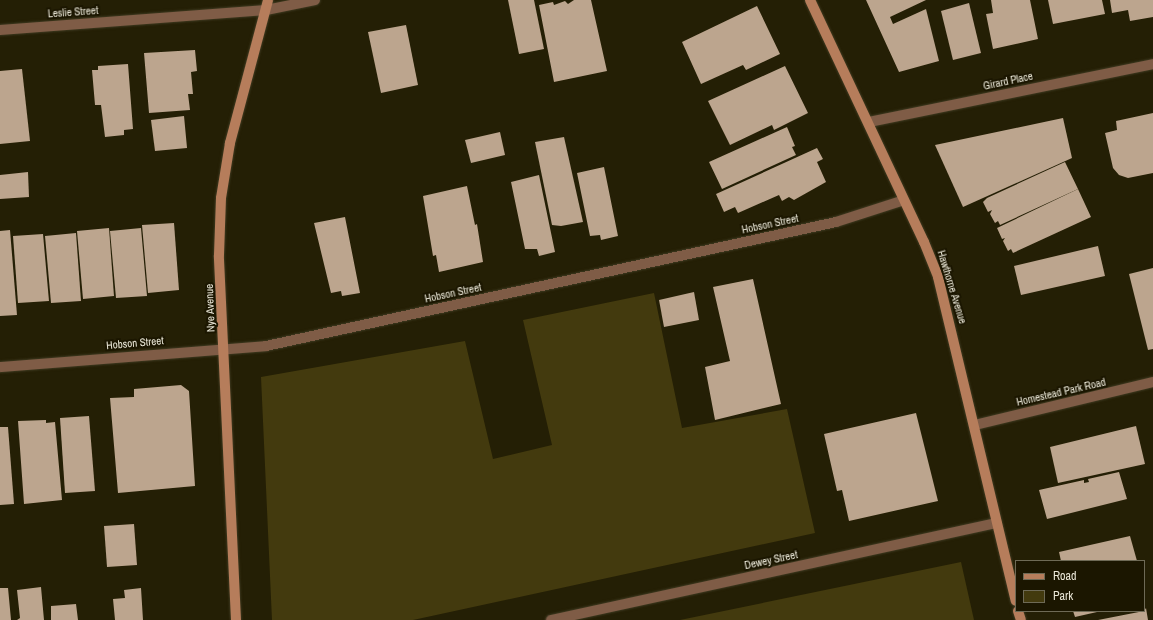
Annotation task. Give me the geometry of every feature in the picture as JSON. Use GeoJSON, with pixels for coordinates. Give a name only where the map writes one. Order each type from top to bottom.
{"type":"FeatureCollection","features":[{"type":"Feature","properties":{"kind":"street","name":"Leslie Street"},"geometry":{"type":"LineString","coordinates":[[0,30],[315,0]]}},
{"type":"Feature","properties":{"kind":"street","name":"Hawthorne Avenue"},"geometry":{"type":"LineString","coordinates":[[810,0],[869,122],[938,277],[975,425],[1015,597]]}},
{"type":"Feature","properties":{"kind":"street","name":"Nye Avenue"},"geometry":{"type":"LineString","coordinates":[[236,620],[219,255],[222,198],[230,143],[266,5]]}},
{"type":"Feature","properties":{"kind":"street","name":"Girard Place"},"geometry":{"type":"LineString","coordinates":[[869,122],[1153,64]]}},
{"type":"Feature","properties":{"kind":"street","name":"Hobson Street"},"geometry":{"type":"LineString","coordinates":[[0,367],[223,347],[266,346],[836,222],[904,200]]}},
{"type":"Feature","properties":{"kind":"street","name":"Homestead Park Road"},"geometry":{"type":"LineString","coordinates":[[975,425],[1153,382]]}},
{"type":"Feature","properties":{"kind":"street","name":"Dewey Street"},"geometry":{"type":"LineString","coordinates":[[551,620],[997,523]]}},
{"type":"Feature","properties":{"kind":"green space"},"geometry":{"type":"Polygon","coordinates":[[[654,293],[682,428],[787,409],[815,533],[413,620],[272,620],[261,377],[465,341],[493,459],[552,445],[523,320],[654,293]]]}},
{"type":"Feature","properties":{"kind":"green space"},"geometry":{"type":"Polygon","coordinates":[[[961,562],[974,620],[680,620],[961,562]]]}},
{"type":"Feature","properties":{"kind":"building"},"geometry":{"type":"Polygon","coordinates":[[[508,0],[534,0],[544,49],[519,54],[508,0]]]}},
{"type":"Feature","properties":{"kind":"building"},"geometry":{"type":"Polygon","coordinates":[[[574,0],[591,0],[607,71],[554,82],[539,5],[553,2],[554,5],[565,1],[568,4],[574,0]]]}},
{"type":"Feature","properties":{"kind":"building"},"geometry":{"type":"Polygon","coordinates":[[[866,0],[926,0],[890,17],[893,24],[926,9],[939,61],[899,72],[866,0]]]}},
{"type":"Feature","properties":{"kind":"building"},"geometry":{"type":"Polygon","coordinates":[[[991,0],[1030,0],[1038,39],[993,49],[986,14],[993,13],[991,0]]]}},
{"type":"Feature","properties":{"kind":"building"},"geometry":{"type":"Polygon","coordinates":[[[1048,0],[1102,0],[1105,14],[1053,24],[1048,0]]]}},
{"type":"Feature","properties":{"kind":"building"},"geometry":{"type":"Polygon","coordinates":[[[1110,0],[1153,0],[1153,17],[1130,21],[1128,10],[1112,13],[1110,0]]]}},
{"type":"Feature","properties":{"kind":"building"},"geometry":{"type":"Polygon","coordinates":[[[969,3],[981,53],[953,60],[941,11],[969,3]]]}},
{"type":"Feature","properties":{"kind":"building"},"geometry":{"type":"Polygon","coordinates":[[[757,6],[780,54],[746,70],[743,65],[701,84],[682,42],[757,6]]]}},
{"type":"Feature","properties":{"kind":"building"},"geometry":{"type":"Polygon","coordinates":[[[406,25],[418,85],[381,93],[368,32],[406,25]]]}},
{"type":"Feature","properties":{"kind":"building"},"geometry":{"type":"Polygon","coordinates":[[[195,50],[197,71],[191,72],[193,94],[188,94],[190,110],[149,113],[144,53],[195,50]]]}},
{"type":"Feature","properties":{"kind":"building"},"geometry":{"type":"Polygon","coordinates":[[[128,64],[133,129],[124,130],[124,135],[105,137],[101,105],[95,105],[92,70],[98,70],[98,66],[128,64]]]}},
{"type":"Feature","properties":{"kind":"building"},"geometry":{"type":"Polygon","coordinates":[[[785,66],[808,113],[774,130],[772,125],[730,145],[708,101],[785,66]]]}},
{"type":"Feature","properties":{"kind":"building"},"geometry":{"type":"Polygon","coordinates":[[[22,69],[30,141],[0,144],[0,71],[22,69]]]}},
{"type":"Feature","properties":{"kind":"building"},"geometry":{"type":"Polygon","coordinates":[[[1153,113],[1153,173],[1128,178],[1119,175],[1113,168],[1105,133],[1117,130],[1116,121],[1153,113]]]}},
{"type":"Feature","properties":{"kind":"building"},"geometry":{"type":"Polygon","coordinates":[[[184,116],[187,148],[155,151],[151,120],[184,116]]]}},
{"type":"Feature","properties":{"kind":"building"},"geometry":{"type":"Polygon","coordinates":[[[1063,118],[1072,158],[963,207],[935,145],[1063,118]]]}},
{"type":"Feature","properties":{"kind":"building"},"geometry":{"type":"Polygon","coordinates":[[[787,127],[795,146],[792,147],[796,155],[722,189],[709,162],[787,127]]]}},
{"type":"Feature","properties":{"kind":"building"},"geometry":{"type":"Polygon","coordinates":[[[500,132],[505,155],[471,163],[465,140],[500,132]]]}},
{"type":"Feature","properties":{"kind":"building"},"geometry":{"type":"Polygon","coordinates":[[[564,137],[583,222],[561,226],[552,225],[535,142],[564,137]]]}},
{"type":"Feature","properties":{"kind":"building"},"geometry":{"type":"Polygon","coordinates":[[[817,148],[823,159],[817,162],[826,182],[794,200],[789,197],[782,201],[779,195],[738,213],[735,207],[724,212],[716,194],[817,148]]]}},
{"type":"Feature","properties":{"kind":"building"},"geometry":{"type":"Polygon","coordinates":[[[1065,162],[1078,189],[1000,225],[998,221],[995,223],[990,214],[992,210],[988,212],[983,202],[987,198],[1065,162]]]}},
{"type":"Feature","properties":{"kind":"building"},"geometry":{"type":"Polygon","coordinates":[[[604,167],[618,236],[601,240],[600,235],[590,236],[577,173],[604,167]]]}},
{"type":"Feature","properties":{"kind":"building"},"geometry":{"type":"Polygon","coordinates":[[[28,172],[29,197],[0,199],[0,175],[28,172]]]}},
{"type":"Feature","properties":{"kind":"building"},"geometry":{"type":"Polygon","coordinates":[[[539,175],[555,252],[539,256],[537,249],[525,249],[511,182],[539,175]]]}},
{"type":"Feature","properties":{"kind":"building"},"geometry":{"type":"Polygon","coordinates":[[[467,186],[475,225],[477,224],[483,262],[439,272],[436,255],[433,256],[423,196],[467,186]]]}},
{"type":"Feature","properties":{"kind":"building"},"geometry":{"type":"Polygon","coordinates":[[[1078,189],[1091,217],[1013,253],[1011,249],[1008,251],[1003,241],[1005,238],[1002,239],[997,228],[1078,189]]]}},
{"type":"Feature","properties":{"kind":"building"},"geometry":{"type":"Polygon","coordinates":[[[345,217],[360,293],[342,296],[341,291],[331,293],[314,223],[345,217]]]}},
{"type":"Feature","properties":{"kind":"building"},"geometry":{"type":"Polygon","coordinates":[[[174,223],[179,290],[148,293],[142,225],[174,223]]]}},
{"type":"Feature","properties":{"kind":"building"},"geometry":{"type":"Polygon","coordinates":[[[109,228],[114,296],[83,299],[77,231],[109,228]]]}},
{"type":"Feature","properties":{"kind":"building"},"geometry":{"type":"Polygon","coordinates":[[[141,228],[147,296],[116,298],[110,231],[141,228]]]}},
{"type":"Feature","properties":{"kind":"building"},"geometry":{"type":"Polygon","coordinates":[[[10,230],[17,315],[0,316],[0,231],[10,230]]]}},
{"type":"Feature","properties":{"kind":"building"},"geometry":{"type":"Polygon","coordinates":[[[76,233],[81,301],[51,303],[45,236],[76,233]]]}},
{"type":"Feature","properties":{"kind":"building"},"geometry":{"type":"Polygon","coordinates":[[[43,234],[49,301],[18,303],[13,236],[43,234]]]}},
{"type":"Feature","properties":{"kind":"building"},"geometry":{"type":"Polygon","coordinates":[[[1098,246],[1105,276],[1021,295],[1014,266],[1098,246]]]}},
{"type":"Feature","properties":{"kind":"building"},"geometry":{"type":"Polygon","coordinates":[[[1153,268],[1153,349],[1148,350],[1129,274],[1153,268]]]}},
{"type":"Feature","properties":{"kind":"building"},"geometry":{"type":"Polygon","coordinates":[[[753,279],[781,404],[715,420],[705,367],[730,361],[713,287],[753,279]]]}},
{"type":"Feature","properties":{"kind":"building"},"geometry":{"type":"Polygon","coordinates":[[[694,292],[699,320],[664,327],[659,300],[694,292]]]}},
{"type":"Feature","properties":{"kind":"building"},"geometry":{"type":"Polygon","coordinates":[[[181,385],[189,391],[195,486],[118,493],[110,398],[134,397],[134,389],[181,385]]]}},
{"type":"Feature","properties":{"kind":"building"},"geometry":{"type":"Polygon","coordinates":[[[916,413],[938,501],[849,521],[842,490],[837,491],[824,434],[916,413]]]}},
{"type":"Feature","properties":{"kind":"building"},"geometry":{"type":"Polygon","coordinates":[[[89,416],[95,491],[65,493],[60,418],[89,416]]]}},
{"type":"Feature","properties":{"kind":"building"},"geometry":{"type":"Polygon","coordinates":[[[46,420],[46,423],[55,422],[62,500],[24,504],[18,421],[46,420]]]}},
{"type":"Feature","properties":{"kind":"building"},"geometry":{"type":"Polygon","coordinates":[[[1136,426],[1145,464],[1058,483],[1050,447],[1136,426]]]}},
{"type":"Feature","properties":{"kind":"building"},"geometry":{"type":"Polygon","coordinates":[[[0,427],[8,427],[14,504],[0,505],[0,427]]]}},
{"type":"Feature","properties":{"kind":"building"},"geometry":{"type":"Polygon","coordinates":[[[1119,472],[1127,499],[1047,519],[1039,490],[1084,480],[1084,483],[1089,482],[1088,479],[1119,472]]]}},
{"type":"Feature","properties":{"kind":"building"},"geometry":{"type":"Polygon","coordinates":[[[134,524],[137,565],[107,567],[104,526],[134,524]]]}},
{"type":"Feature","properties":{"kind":"building"},"geometry":{"type":"Polygon","coordinates":[[[1130,536],[1137,560],[1061,560],[1059,552],[1130,536]]]}},
{"type":"Feature","properties":{"kind":"building"},"geometry":{"type":"Polygon","coordinates":[[[41,587],[44,620],[17,620],[20,618],[17,590],[41,587]]]}},
{"type":"Feature","properties":{"kind":"building"},"geometry":{"type":"Polygon","coordinates":[[[0,588],[8,588],[11,620],[0,620],[0,588]]]}},
{"type":"Feature","properties":{"kind":"building"},"geometry":{"type":"Polygon","coordinates":[[[141,588],[143,620],[115,620],[113,599],[125,598],[124,590],[141,588]]]}},
{"type":"Feature","properties":{"kind":"building"},"geometry":{"type":"Polygon","coordinates":[[[76,604],[78,620],[51,620],[51,606],[76,604]]]}},
{"type":"Feature","properties":{"kind":"building"},"geometry":{"type":"Polygon","coordinates":[[[1146,608],[1148,620],[1098,620],[1145,612],[1146,608]]]}},
{"type":"Feature","properties":{"kind":"building"},"geometry":{"type":"Polygon","coordinates":[[[1073,612],[1097,612],[1075,617],[1073,612]]]}}]}
